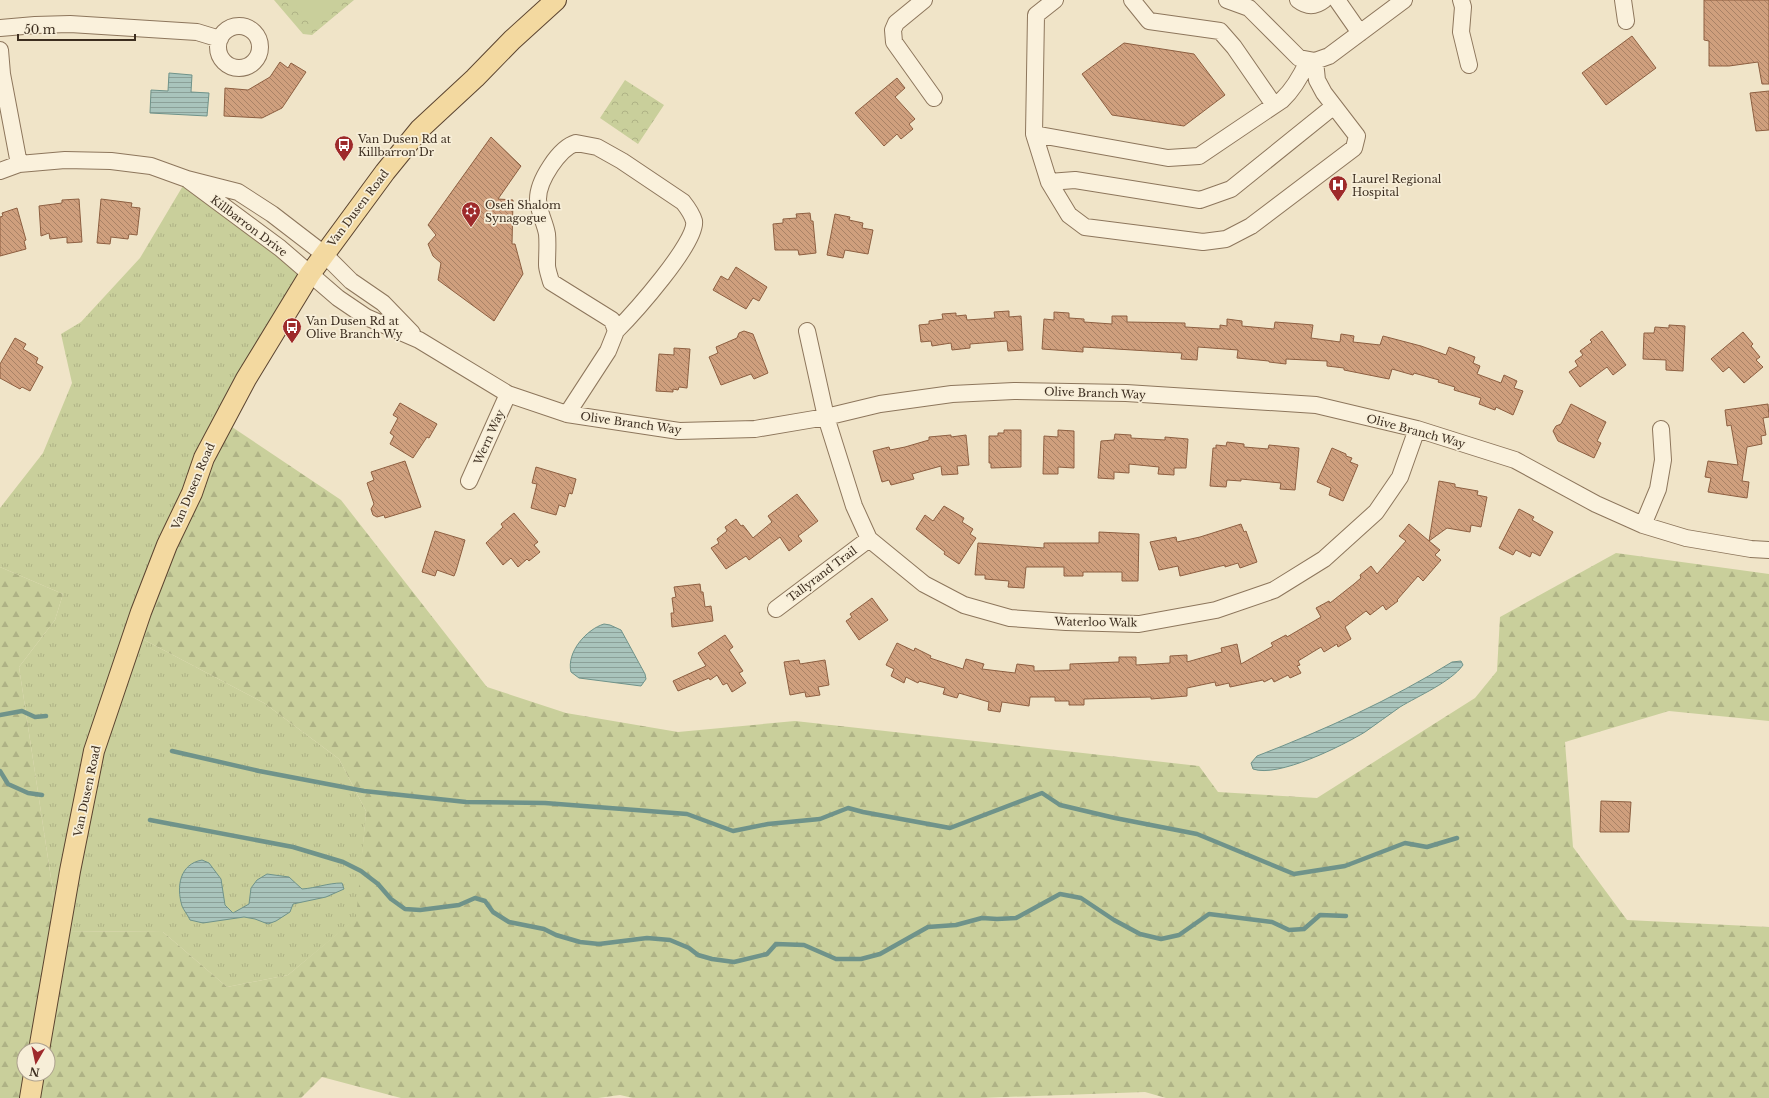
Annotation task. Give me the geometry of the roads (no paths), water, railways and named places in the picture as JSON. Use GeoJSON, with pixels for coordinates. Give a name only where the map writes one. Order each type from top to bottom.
{"type":"FeatureCollection","features":[{"type":"Feature","properties":{"kind":"main road","name":"Van Dusen Road"},"geometry":{"type":"LineString","coordinates":[[40,1042],[70,871],[94,751],[141,612],[167,545],[192,493],[204,458],[246,379],[310,274],[385,172],[420,129],[475,78],[512,40],[556,0]]}},
{"type":"Feature","properties":{"kind":"main road"},"geometry":{"type":"LineString","coordinates":[[30,1098],[33,1082]]}},
{"type":"Feature","properties":{"kind":"street"},"geometry":{"type":"LineString","coordinates":[[924,0],[896,23],[893,30],[894,42],[934,98]]}},
{"type":"Feature","properties":{"kind":"street"},"geometry":{"type":"LineString","coordinates":[[1055,0],[1036,15],[1034,134],[1049,182],[1069,215],[1086,227],[1203,242],[1226,239],[1251,226],[1354,148],[1357,136],[1324,93],[1317,80],[1312,61]]}},
{"type":"Feature","properties":{"kind":"street"},"geometry":{"type":"LineString","coordinates":[[1132,0],[1148,21],[1220,31],[1234,47],[1274,105]]}},
{"type":"Feature","properties":{"kind":"street"},"geometry":{"type":"LineString","coordinates":[[1228,0],[1249,8],[1299,58],[1312,61],[1329,56],[1404,0]]}},
{"type":"Feature","properties":{"kind":"street"},"geometry":{"type":"LineString","coordinates":[[1298,0],[1304,5],[1318,5],[1324,0]]}},
{"type":"Feature","properties":{"kind":"street"},"geometry":{"type":"LineString","coordinates":[[1337,0],[1360,33]]}},
{"type":"Feature","properties":{"kind":"street"},"geometry":{"type":"LineString","coordinates":[[1461,0],[1463,7],[1461,32],[1469,65]]}},
{"type":"Feature","properties":{"kind":"street"},"geometry":{"type":"LineString","coordinates":[[1623,0],[1626,21]]}},
{"type":"Feature","properties":{"kind":"street"},"geometry":{"type":"LineString","coordinates":[[0,28],[70,24],[197,32],[220,39]]}},
{"type":"Feature","properties":{"kind":"street"},"geometry":{"type":"LineString","coordinates":[[0,50],[2,74],[19,164]]}},
{"type":"Feature","properties":{"kind":"street"},"geometry":{"type":"LineString","coordinates":[[1034,134],[1168,158],[1199,156],[1291,92],[1312,61]]}},
{"type":"Feature","properties":{"kind":"street"},"geometry":{"type":"LineString","coordinates":[[1049,182],[1075,180],[1200,200],[1232,190],[1334,106]]}},
{"type":"Feature","properties":{"kind":"street"},"geometry":{"type":"LineString","coordinates":[[567,414],[608,352],[616,331],[638,309],[688,242],[693,229],[694,221],[688,207],[683,202],[622,161],[597,147],[576,143],[568,145],[557,158],[544,176],[540,186],[539,203],[546,231],[547,266],[551,282],[612,320],[616,331]]}},
{"type":"Feature","properties":{"kind":"street","name":"Killbarron Drive"},"geometry":{"type":"LineString","coordinates":[[0,171],[19,164],[65,160],[111,161],[151,166],[187,179],[238,192],[272,214],[324,254]]}},
{"type":"Feature","properties":{"kind":"street","name":"Killbarron Drive"},"geometry":{"type":"LineString","coordinates":[[187,179],[280,248],[310,274]]}},
{"type":"Feature","properties":{"kind":"street","name":"Olive Branch Way"},"geometry":{"type":"LineString","coordinates":[[324,254],[351,281],[383,303],[419,340]]}},
{"type":"Feature","properties":{"kind":"street","name":"Olive Branch Way"},"geometry":{"type":"LineString","coordinates":[[310,274],[338,298],[366,317],[419,340],[508,394],[567,414],[679,431],[755,429],[826,417],[880,404],[938,396],[1021,391],[1126,393],[1316,405],[1417,429],[1515,460],[1596,504],[1643,526],[1686,538],[1751,549],[1769,550]]}},
{"type":"Feature","properties":{"kind":"street","name":"Waterloo Walk"},"geometry":{"type":"LineString","coordinates":[[806,331],[826,417],[854,506],[869,539],[924,584],[964,605],[1010,618],[1066,622],[1139,624],[1216,610],[1274,590],[1324,559],[1376,512],[1400,476],[1417,429]]}},
{"type":"Feature","properties":{"kind":"street","name":"Wern Way"},"geometry":{"type":"LineString","coordinates":[[469,481],[508,394]]}},
{"type":"Feature","properties":{"kind":"street"},"geometry":{"type":"LineString","coordinates":[[1643,526],[1658,489],[1662,460],[1661,429]]}},
{"type":"Feature","properties":{"kind":"street","name":"Tallyrand Trail"},"geometry":{"type":"LineString","coordinates":[[776,609],[869,539]]}},
{"type":"Feature","properties":{"kind":"water"},"geometry":{"type":"Polygon","coordinates":[[[169,73],[192,75],[191,92],[209,93],[207,116],[150,113],[151,90],[168,91],[169,73]]]}},
{"type":"Feature","properties":{"kind":"water"},"geometry":{"type":"Polygon","coordinates":[[[604,624],[621,630],[645,674],[646,679],[641,686],[579,678],[571,672],[570,664],[579,642],[591,631],[604,624]]]}},
{"type":"Feature","properties":{"kind":"water"},"geometry":{"type":"Polygon","coordinates":[[[1461,661],[1463,665],[1443,683],[1400,707],[1365,732],[1341,745],[1293,765],[1264,771],[1253,769],[1251,763],[1257,756],[1357,714],[1429,676],[1452,662],[1461,661]]]}},
{"type":"Feature","properties":{"kind":"water"},"geometry":{"type":"Polygon","coordinates":[[[202,860],[209,863],[221,879],[225,905],[233,913],[249,904],[251,888],[257,880],[267,874],[289,877],[302,889],[342,883],[344,889],[326,897],[293,904],[290,912],[268,924],[244,917],[203,923],[190,920],[182,906],[180,898],[180,884],[184,871],[195,862],[202,860]]]}},
{"type":"Feature","properties":{"kind":"waterway"},"geometry":{"type":"LineString","coordinates":[[0,715],[22,711],[35,717],[46,716]]}},
{"type":"Feature","properties":{"kind":"waterway"},"geometry":{"type":"LineString","coordinates":[[172,751],[259,771],[364,791],[466,802],[545,803],[687,814],[733,831],[768,824],[820,819],[848,808],[950,828],[1042,793],[1060,805],[1115,818],[1197,834],[1294,874],[1345,866],[1405,843],[1427,847],[1457,838]]}},
{"type":"Feature","properties":{"kind":"waterway"},"geometry":{"type":"LineString","coordinates":[[0,771],[8,784],[28,793],[42,795]]}},
{"type":"Feature","properties":{"kind":"waterway"},"geometry":{"type":"LineString","coordinates":[[150,820],[293,847],[343,862],[361,871],[378,884],[391,899],[405,909],[420,910],[459,905],[475,898],[485,901],[493,912],[509,922],[544,929],[556,935],[580,942],[599,944],[647,938],[670,940],[689,948],[698,955],[712,959],[734,962],[767,954],[776,944],[804,945],[836,959],[861,959],[880,954],[928,927],[956,925],[982,918],[1016,918],[1060,894],[1081,898],[1114,920],[1140,934],[1161,939],[1179,935],[1209,914],[1272,922],[1289,930],[1304,929],[1320,915],[1346,916]]}},
{"type":"Feature","properties":{"kind":"place","name":"Van Dusen Rd at Killbarron Dr"},"geometry":{"type":"Point","coordinates":[344,162]}},
{"type":"Feature","properties":{"kind":"place","name":"Laurel Regional Hospital"},"geometry":{"type":"Point","coordinates":[1338,202]}},
{"type":"Feature","properties":{"kind":"place","name":"Oseh Shalom Synagogue"},"geometry":{"type":"Point","coordinates":[471,228]}},
{"type":"Feature","properties":{"kind":"place","name":"Van Dusen Rd at Olive Branch Wy"},"geometry":{"type":"Point","coordinates":[292,344]}}]}
